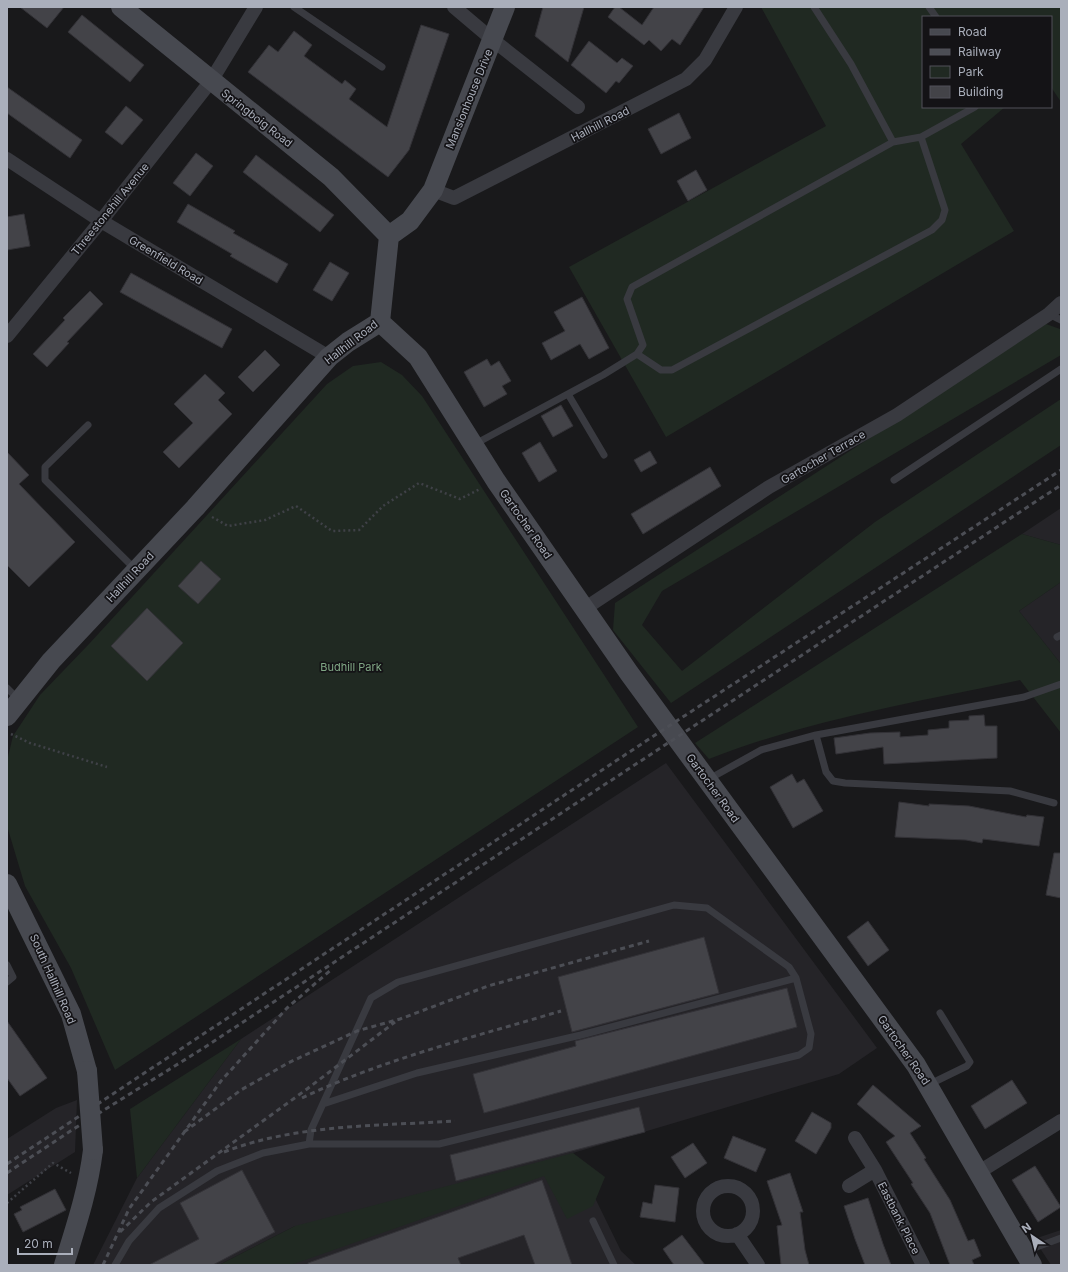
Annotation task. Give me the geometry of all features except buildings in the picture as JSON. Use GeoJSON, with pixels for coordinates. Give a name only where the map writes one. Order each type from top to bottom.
{"type":"FeatureCollection","features":[{"type":"Feature","properties":{"kind":"main road","name":"Springboig Road"},"geometry":{"type":"LineString","coordinates":[[121,7],[332,177],[388,236]]}},
{"type":"Feature","properties":{"kind":"main road","name":"Mansionhouse Drive"},"geometry":{"type":"LineString","coordinates":[[433,190],[505,7]]}},
{"type":"Feature","properties":{"kind":"main road"},"geometry":{"type":"LineString","coordinates":[[388,236],[410,221],[433,190]]}},
{"type":"Feature","properties":{"kind":"main road","name":"Hallhill Road"},"geometry":{"type":"LineString","coordinates":[[7,716],[13,694],[51,661],[195,508],[328,357],[348,342],[380,322],[388,236]]}},
{"type":"Feature","properties":{"kind":"main road","name":"Gartocher Road"},"geometry":{"type":"LineString","coordinates":[[380,322],[418,357],[496,481],[584,609],[707,780],[916,1065],[1028,1258]]}},
{"type":"Feature","properties":{"kind":"main road","name":"South Hallhill Road"},"geometry":{"type":"LineString","coordinates":[[7,884],[71,1014],[87,1071],[93,1150],[89,1183],[64,1265]]}},
{"type":"Feature","properties":{"kind":"street","name":"Threestonehill Avenue"},"geometry":{"type":"LineString","coordinates":[[7,336],[101,221],[211,81],[256,7]]}},
{"type":"Feature","properties":{"kind":"street"},"geometry":{"type":"LineString","coordinates":[[454,7],[493,40],[578,107]]}},
{"type":"Feature","properties":{"kind":"street","name":"Hallhill Road"},"geometry":{"type":"LineString","coordinates":[[433,190],[454,198],[686,79],[705,60],[736,7]]}},
{"type":"Feature","properties":{"kind":"street","name":"Greenfield Road"},"geometry":{"type":"LineString","coordinates":[[7,159],[101,221],[328,357]]}},
{"type":"Feature","properties":{"kind":"street","name":"Gartocher Terrace"},"geometry":{"type":"LineString","coordinates":[[584,609],[769,487],[897,414],[1055,317],[1061,303]]}},
{"type":"Feature","properties":{"kind":"street"},"geometry":{"type":"LineString","coordinates":[[979,1172],[1061,1121]]}},
{"type":"Feature","properties":{"kind":"street","name":"Eastbank Place"},"geometry":{"type":"LineString","coordinates":[[855,1138],[875,1170],[923,1265]]}},
{"type":"Feature","properties":{"kind":"street","name":"Eastbank Place"},"geometry":{"type":"LineString","coordinates":[[849,1186],[875,1170]]}},
{"type":"Feature","properties":{"kind":"street"},"geometry":{"type":"LineString","coordinates":[[737,1234],[758,1265]]}},
{"type":"Feature","properties":{"kind":"lane"},"geometry":{"type":"LineString","coordinates":[[294,7],[382,67]]}},
{"type":"Feature","properties":{"kind":"lane"},"geometry":{"type":"LineString","coordinates":[[814,7],[851,64],[893,142]]}},
{"type":"Feature","properties":{"kind":"lane"},"geometry":{"type":"LineString","coordinates":[[929,7],[935,16]]}},
{"type":"Feature","properties":{"kind":"lane"},"geometry":{"type":"LineString","coordinates":[[473,445],[568,394],[637,354],[643,345],[627,299],[632,287],[893,142],[921,137],[973,108]]}},
{"type":"Feature","properties":{"kind":"lane"},"geometry":{"type":"LineString","coordinates":[[637,354],[661,370],[672,370],[932,230],[942,220],[945,210],[921,137]]}},
{"type":"Feature","properties":{"kind":"lane"},"geometry":{"type":"LineString","coordinates":[[894,480],[1061,369]]}},
{"type":"Feature","properties":{"kind":"lane"},"geometry":{"type":"LineString","coordinates":[[568,394],[604,455]]}},
{"type":"Feature","properties":{"kind":"lane"},"geometry":{"type":"LineString","coordinates":[[88,425],[45,467],[45,480],[136,570]]}},
{"type":"Feature","properties":{"kind":"lane"},"geometry":{"type":"LineString","coordinates":[[707,780],[761,750],[816,735],[1024,697],[1061,684]]}},
{"type":"Feature","properties":{"kind":"lane"},"geometry":{"type":"LineString","coordinates":[[816,735],[826,772],[833,781],[845,783],[1010,791],[1054,804]]}},
{"type":"Feature","properties":{"kind":"lane"},"geometry":{"type":"LineString","coordinates":[[115,1265],[129,1241],[159,1208],[216,1171],[263,1152],[309,1144],[439,1144],[798,1054],[809,1048],[811,1034],[796,978],[789,967],[707,908],[674,905],[398,982],[371,998],[322,1104],[311,1130],[309,1144]]}},
{"type":"Feature","properties":{"kind":"lane"},"geometry":{"type":"LineString","coordinates":[[7,965],[13,978],[7,982]]}},
{"type":"Feature","properties":{"kind":"lane"},"geometry":{"type":"LineString","coordinates":[[322,1104],[417,1073],[581,1035],[796,978]]}},
{"type":"Feature","properties":{"kind":"lane"},"geometry":{"type":"LineString","coordinates":[[928,1085],[967,1066],[970,1062],[940,1013]]}},
{"type":"Feature","properties":{"kind":"lane"},"geometry":{"type":"LineString","coordinates":[[594,1220],[614,1265]]}},
{"type":"Feature","properties":{"kind":"lane"},"geometry":{"type":"LineString","coordinates":[[1028,1258],[1061,1238]]}},
{"type":"Feature","properties":{"kind":"path"},"geometry":{"type":"LineString","coordinates":[[195,508],[228,526],[265,520],[296,506],[332,531],[359,530],[383,506],[420,483],[460,499],[496,481]]}},
{"type":"Feature","properties":{"kind":"path"},"geometry":{"type":"LineString","coordinates":[[7,732],[30,743],[107,767]]}},
{"type":"Feature","properties":{"kind":"path"},"geometry":{"type":"LineString","coordinates":[[7,1203],[53,1163]]}},
{"type":"Feature","properties":{"kind":"shaded area"},"geometry":{"type":"Polygon","coordinates":[[[1061,508],[1061,545],[1022,534],[1061,508]]]}},
{"type":"Feature","properties":{"kind":"shaded area"},"geometry":{"type":"Polygon","coordinates":[[[1061,582],[1061,664],[1019,611],[1061,582]]]}},
{"type":"Feature","properties":{"kind":"shaded area"},"geometry":{"type":"Polygon","coordinates":[[[666,763],[877,1048],[839,1074],[573,1153],[621,1251],[636,1265],[274,1265],[295,1226],[219,1265],[93,1265],[137,1178],[241,1039],[666,763]]]}},
{"type":"Feature","properties":{"kind":"shaded area"},"geometry":{"type":"Polygon","coordinates":[[[77,1100],[75,1152],[7,1195],[7,1139],[56,1108],[77,1100]]]}},
{"type":"Feature","properties":{"kind":"shaded area"},"geometry":{"type":"Polygon","coordinates":[[[1061,1230],[1061,1265],[1051,1265],[1034,1239],[1061,1230]]]}},
{"type":"Feature","properties":{"kind":"green space"},"geometry":{"type":"Polygon","coordinates":[[[761,7],[1061,7],[1061,102],[1052,88],[1052,16],[922,16],[922,108],[1004,108],[961,144],[1014,231],[666,437],[569,267],[826,126],[761,7]]]}},
{"type":"Feature","properties":{"kind":"green space"},"geometry":{"type":"Polygon","coordinates":[[[1046,324],[1060,329],[1061,355],[662,591],[642,625],[682,671],[875,522],[1061,399],[1061,445],[671,703],[613,630],[615,603],[1046,324]]]}},
{"type":"Feature","properties":{"kind":"green space","name":"Budhill Park"},"geometry":{"type":"Polygon","coordinates":[[[381,362],[402,375],[422,396],[638,727],[115,1070],[71,968],[25,886],[7,826],[7,761],[13,736],[40,695],[89,644],[327,384],[353,366],[381,362]]]}},
{"type":"Feature","properties":{"kind":"green space"},"geometry":{"type":"Polygon","coordinates":[[[1022,534],[1061,545],[1061,582],[1019,611],[1061,664],[1061,733],[1020,680],[902,704],[823,723],[747,745],[709,759],[695,743],[1022,534]]]}},
{"type":"Feature","properties":{"kind":"green space"},"geometry":{"type":"Polygon","coordinates":[[[241,1039],[137,1178],[130,1109],[241,1039]]]}},
{"type":"Feature","properties":{"kind":"green space"},"geometry":{"type":"Polygon","coordinates":[[[573,1153],[605,1177],[593,1206],[567,1219],[544,1176],[291,1265],[219,1265],[295,1226],[573,1153]]]}},
{"type":"Feature","properties":{"kind":"railway"},"geometry":{"type":"LineString","coordinates":[[7,1164],[646,741],[1061,470]]}},
{"type":"Feature","properties":{"kind":"railway"},"geometry":{"type":"LineString","coordinates":[[7,1173],[72,1130],[202,1049],[1061,485]]}},
{"type":"Feature","properties":{"kind":"railway"},"geometry":{"type":"LineString","coordinates":[[184,1132],[241,1090],[288,1063],[357,1031],[400,1019],[488,986],[649,941]]}},
{"type":"Feature","properties":{"kind":"railway"},"geometry":{"type":"LineString","coordinates":[[103,1265],[129,1209],[221,1081],[287,1008],[332,969]]}},
{"type":"Feature","properties":{"kind":"railway"},"geometry":{"type":"LineString","coordinates":[[302,1098],[333,1084],[397,1060],[561,1011]]}},
{"type":"Feature","properties":{"kind":"railway"},"geometry":{"type":"LineString","coordinates":[[120,1232],[151,1202],[307,1089],[395,1022]]}},
{"type":"Feature","properties":{"kind":"railway"},"geometry":{"type":"LineString","coordinates":[[224,1152],[251,1143],[309,1131],[455,1121]]}}]}
